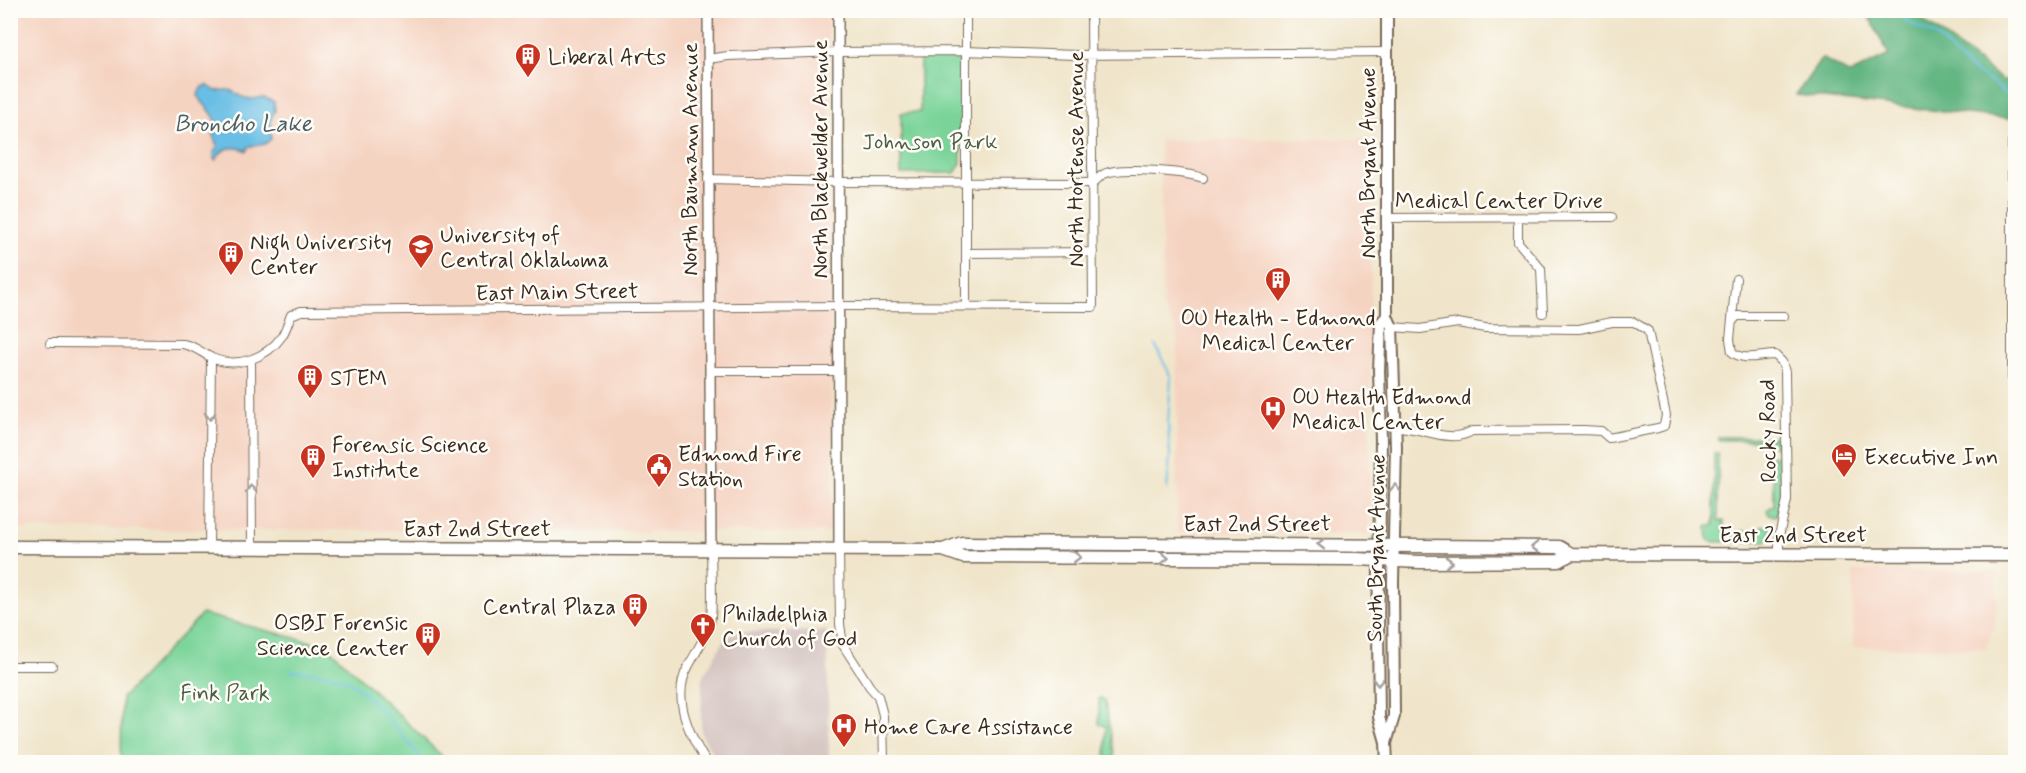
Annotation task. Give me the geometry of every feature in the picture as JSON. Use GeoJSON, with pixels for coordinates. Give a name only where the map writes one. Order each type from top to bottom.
{"type":"FeatureCollection","features":[{"type":"Feature","properties":{"kind":"main road","name":"North Bryant Avenue"},"geometry":{"type":"LineString","coordinates":[[1387,10],[1386,218],[1389,322]]}},
{"type":"Feature","properties":{"kind":"main road","name":"South Bryant Avenue"},"geometry":{"type":"LineString","coordinates":[[1386,743],[1394,716],[1395,427],[1389,322],[1381,323],[1379,370],[1381,441],[1378,700],[1387,762]]}},
{"type":"Feature","properties":{"kind":"main road","name":"East 2nd Street"},"geometry":{"type":"LineString","coordinates":[[10,547],[943,550],[963,543],[1223,544],[1559,547],[1571,554],[2016,555]]}},
{"type":"Feature","properties":{"kind":"main road"},"geometry":{"type":"LineString","coordinates":[[1000,557],[1015,551],[1038,549],[1043,544]]}},
{"type":"Feature","properties":{"kind":"main road"},"geometry":{"type":"LineString","coordinates":[[1204,559],[1223,544]]}},
{"type":"Feature","properties":{"kind":"main road","name":"East 2nd Street"},"geometry":{"type":"LineString","coordinates":[[943,550],[963,557],[1394,561],[1559,561],[1571,554]]}},
{"type":"Feature","properties":{"kind":"street","name":"North Baumann Avenue"},"geometry":{"type":"LineString","coordinates":[[708,10],[711,549]]}},
{"type":"Feature","properties":{"kind":"street","name":"North Blackwelder Avenue"},"geometry":{"type":"LineString","coordinates":[[838,10],[840,550]]}},
{"type":"Feature","properties":{"kind":"street"},"geometry":{"type":"LineString","coordinates":[[966,10],[966,307]]}},
{"type":"Feature","properties":{"kind":"street","name":"North Hortense Avenue"},"geometry":{"type":"LineString","coordinates":[[1092,10],[1093,307]]}},
{"type":"Feature","properties":{"kind":"street"},"geometry":{"type":"LineString","coordinates":[[708,59],[728,56],[838,52],[965,51],[1093,55],[1387,52]]}},
{"type":"Feature","properties":{"kind":"street"},"geometry":{"type":"LineString","coordinates":[[2013,142],[2013,377],[2016,390]]}},
{"type":"Feature","properties":{"kind":"street"},"geometry":{"type":"LineString","coordinates":[[708,179],[1093,183],[1106,173],[1127,171],[1192,174],[1203,178]]}},
{"type":"Feature","properties":{"kind":"street","name":"Medical Center Drive"},"geometry":{"type":"LineString","coordinates":[[1386,218],[1612,217]]}},
{"type":"Feature","properties":{"kind":"street"},"geometry":{"type":"LineString","coordinates":[[1518,218],[1518,242],[1541,269],[1543,313]]}},
{"type":"Feature","properties":{"kind":"street"},"geometry":{"type":"LineString","coordinates":[[966,253],[1093,252]]}},
{"type":"Feature","properties":{"kind":"street","name":"Rocky Road"},"geometry":{"type":"LineString","coordinates":[[1736,279],[1730,339],[1732,352],[1744,358],[1774,355],[1782,362],[1785,372],[1787,500],[1779,536],[1779,555]]}},
{"type":"Feature","properties":{"kind":"street","name":"East Main Street"},"geometry":{"type":"LineString","coordinates":[[251,361],[274,345],[284,334],[291,315],[301,311],[839,306],[1093,307]]}},
{"type":"Feature","properties":{"kind":"street"},"geometry":{"type":"LineString","coordinates":[[1732,322],[1737,316],[1785,316]]}},
{"type":"Feature","properties":{"kind":"street"},"geometry":{"type":"LineString","coordinates":[[1389,322],[1420,328],[1458,323],[1485,328],[1580,329],[1612,322],[1638,324],[1648,332],[1666,415],[1664,426],[1609,438],[1601,431],[1583,429],[1472,431],[1457,437],[1408,427],[1395,427]]}},
{"type":"Feature","properties":{"kind":"street"},"geometry":{"type":"LineString","coordinates":[[50,343],[183,344],[198,348],[211,358],[228,362],[251,361],[252,548]]}},
{"type":"Feature","properties":{"kind":"street"},"geometry":{"type":"LineString","coordinates":[[209,548],[211,358]]}},
{"type":"Feature","properties":{"kind":"street"},"geometry":{"type":"LineString","coordinates":[[710,371],[840,370]]}},
{"type":"Feature","properties":{"kind":"street"},"geometry":{"type":"LineString","coordinates":[[706,762],[685,722],[682,691],[688,668],[704,639],[711,619],[711,549]]}},
{"type":"Feature","properties":{"kind":"street"},"geometry":{"type":"LineString","coordinates":[[840,550],[840,624],[843,645],[878,696],[883,715],[884,762]]}},
{"type":"Feature","properties":{"kind":"street"},"geometry":{"type":"LineString","coordinates":[[10,666],[52,666]]}},
{"type":"Feature","properties":{"kind":"shaded area","name":"University of Central Oklahoma"},"geometry":{"type":"Polygon","coordinates":[[[11,11],[828,11],[833,532],[11,529],[11,11]]]}},
{"type":"Feature","properties":{"kind":"shaded area","name":"OU Health Edmond Medical Center"},"geometry":{"type":"Polygon","coordinates":[[[1372,139],[1369,534],[1177,533],[1177,332],[1163,307],[1160,140],[1372,139]]]}},
{"type":"Feature","properties":{"kind":"shaded area"},"geometry":{"type":"Polygon","coordinates":[[[1853,571],[1996,571],[1997,608],[1994,627],[1986,648],[1853,647],[1853,571]]]}},
{"type":"Feature","properties":{"kind":"shaded area"},"geometry":{"type":"Polygon","coordinates":[[[827,631],[829,762],[717,762],[701,733],[702,678],[725,639],[736,632],[827,631]]]}},
{"type":"Feature","properties":{"kind":"green space"},"geometry":{"type":"Polygon","coordinates":[[[1866,11],[1911,11],[2002,80],[2015,80],[2015,123],[2011,119],[1796,95],[1822,58],[1850,74],[1889,55],[1866,11]]]}},
{"type":"Feature","properties":{"kind":"green space","name":"Johnson Park"},"geometry":{"type":"Polygon","coordinates":[[[920,56],[950,56],[960,62],[961,163],[955,173],[901,174],[901,113],[920,112],[920,56]]]}},
{"type":"Feature","properties":{"kind":"green space"},"geometry":{"type":"Polygon","coordinates":[[[1718,437],[1780,437],[1780,443],[1775,447],[1771,440],[1718,440],[1718,437]]]}},
{"type":"Feature","properties":{"kind":"green space"},"geometry":{"type":"Polygon","coordinates":[[[1714,453],[1718,453],[1718,521],[1724,521],[1724,531],[1760,532],[1762,526],[1769,526],[1772,532],[1766,541],[1713,542],[1708,540],[1707,527],[1714,525],[1714,453]]]}},
{"type":"Feature","properties":{"kind":"green space"},"geometry":{"type":"Polygon","coordinates":[[[1770,456],[1778,456],[1780,460],[1780,503],[1777,514],[1774,516],[1767,510],[1774,505],[1773,460],[1769,460],[1770,456]]]}},
{"type":"Feature","properties":{"kind":"green space","name":"Fink Park"},"geometry":{"type":"Polygon","coordinates":[[[202,614],[327,646],[448,762],[121,762],[122,698],[202,614]]]}},
{"type":"Feature","properties":{"kind":"green space"},"geometry":{"type":"Polygon","coordinates":[[[1099,698],[1105,701],[1115,762],[1106,762],[1106,726],[1099,724],[1099,698]]]}},
{"type":"Feature","properties":{"kind":"water","name":"Broncho Lake"},"geometry":{"type":"Polygon","coordinates":[[[207,85],[216,91],[228,90],[246,98],[265,98],[274,102],[271,139],[265,144],[248,147],[247,151],[229,148],[222,152],[216,160],[214,159],[214,152],[218,147],[213,134],[216,121],[198,95],[201,88],[207,85]]]}},
{"type":"Feature","properties":{"kind":"waterway"},"geometry":{"type":"LineString","coordinates":[[1893,10],[1910,23],[1936,36],[1968,67],[1997,86],[2016,104]]}},
{"type":"Feature","properties":{"kind":"waterway"},"geometry":{"type":"LineString","coordinates":[[1155,345],[1171,377],[1168,423],[1170,456],[1167,489]]}},
{"type":"Feature","properties":{"kind":"waterway"},"geometry":{"type":"LineString","coordinates":[[290,671],[330,675],[352,683],[374,703],[424,762]]}},
{"type":"Feature","properties":{"kind":"place","name":"Liberal Arts"},"geometry":{"type":"Point","coordinates":[528,79]}},
{"type":"Feature","properties":{"kind":"place","name":"University of Central Oklahoma"},"geometry":{"type":"Point","coordinates":[421,270]}},
{"type":"Feature","properties":{"kind":"place","name":"Nigh University Center"},"geometry":{"type":"Point","coordinates":[231,277]}},
{"type":"Feature","properties":{"kind":"place","name":"OU Health - Edmond Medical Center"},"geometry":{"type":"Point","coordinates":[1278,303]}},
{"type":"Feature","properties":{"kind":"place","name":"STEM"},"geometry":{"type":"Point","coordinates":[310,400]}},
{"type":"Feature","properties":{"kind":"place","name":"OU Health Edmond Medical Center"},"geometry":{"type":"Point","coordinates":[1273,432]}},
{"type":"Feature","properties":{"kind":"place","name":"Executive Inn"},"geometry":{"type":"Point","coordinates":[1844,479]}},
{"type":"Feature","properties":{"kind":"place","name":"Forensic Science Institute"},"geometry":{"type":"Point","coordinates":[313,480]}},
{"type":"Feature","properties":{"kind":"place","name":"Edmond Fire Station"},"geometry":{"type":"Point","coordinates":[659,489]}},
{"type":"Feature","properties":{"kind":"place","name":"Central Plaza"},"geometry":{"type":"Point","coordinates":[635,629]}},
{"type":"Feature","properties":{"kind":"place","name":"Philadelphia Church of God"},"geometry":{"type":"Point","coordinates":[703,649]}},
{"type":"Feature","properties":{"kind":"place","name":"OSBI Forensic Science Center"},"geometry":{"type":"Point","coordinates":[428,658]}},
{"type":"Feature","properties":{"kind":"place","name":"Home Care Assistance"},"geometry":{"type":"Point","coordinates":[844,749]}}]}
